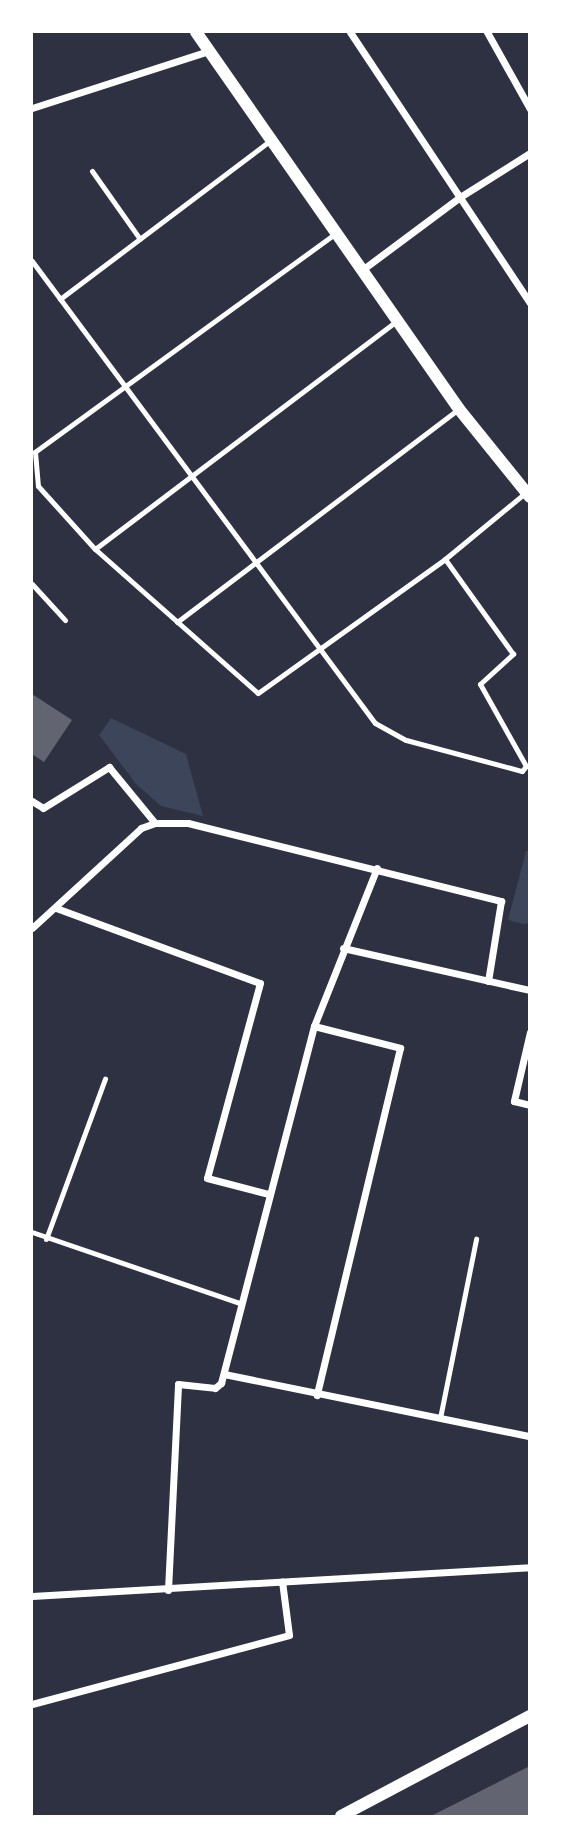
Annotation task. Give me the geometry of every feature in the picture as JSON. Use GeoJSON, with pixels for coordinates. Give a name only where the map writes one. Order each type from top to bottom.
{"type":"FeatureCollection","features":[{"type":"Feature","properties":{"kind":"street"},"geometry":{"type":"LineString","coordinates":[[196,32],[459,410],[528,493]]}},
{"type":"Feature","properties":{"kind":"street"},"geometry":{"type":"LineString","coordinates":[[350,32],[530,303]]}},
{"type":"Feature","properties":{"kind":"street"},"geometry":{"type":"LineString","coordinates":[[487,32],[530,109]]}},
{"type":"Feature","properties":{"kind":"street"},"geometry":{"type":"LineString","coordinates":[[32,108],[209,51]]}},
{"type":"Feature","properties":{"kind":"street"},"geometry":{"type":"LineString","coordinates":[[362,270],[460,197],[530,153]]}},
{"type":"Feature","properties":{"kind":"street"},"geometry":{"type":"LineString","coordinates":[[32,801],[43,808],[109,767],[155,823]]}},
{"type":"Feature","properties":{"kind":"street"},"geometry":{"type":"LineString","coordinates":[[32,928],[57,908],[141,828],[155,823],[188,823],[377,867],[501,901],[488,981]]}},
{"type":"Feature","properties":{"kind":"street"},"geometry":{"type":"LineString","coordinates":[[168,1590],[178,1384],[215,1388],[224,1374],[239,1303],[314,1026],[377,867]]}},
{"type":"Feature","properties":{"kind":"street"},"geometry":{"type":"LineString","coordinates":[[57,908],[260,983],[207,1178],[268,1194]]}},
{"type":"Feature","properties":{"kind":"street"},"geometry":{"type":"LineString","coordinates":[[343,948],[530,990]]}},
{"type":"Feature","properties":{"kind":"street"},"geometry":{"type":"LineString","coordinates":[[314,1026],[401,1048],[317,1395]]}},
{"type":"Feature","properties":{"kind":"street"},"geometry":{"type":"LineString","coordinates":[[530,1032],[514,1101],[530,1105]]}},
{"type":"Feature","properties":{"kind":"street"},"geometry":{"type":"LineString","coordinates":[[224,1374],[317,1395],[530,1436]]}},
{"type":"Feature","properties":{"kind":"street"},"geometry":{"type":"LineString","coordinates":[[32,1596],[530,1567]]}},
{"type":"Feature","properties":{"kind":"street"},"geometry":{"type":"LineString","coordinates":[[32,1704],[289,1635],[282,1580]]}},
{"type":"Feature","properties":{"kind":"street"},"geometry":{"type":"LineString","coordinates":[[341,1816],[530,1716]]}},
{"type":"Feature","properties":{"kind":"lane"},"geometry":{"type":"LineString","coordinates":[[60,299],[271,140]]}},
{"type":"Feature","properties":{"kind":"lane"},"geometry":{"type":"LineString","coordinates":[[92,171],[140,239]]}},
{"type":"Feature","properties":{"kind":"lane"},"geometry":{"type":"LineString","coordinates":[[336,233],[127,389],[35,452],[37,486],[95,549],[258,693],[445,559],[528,493]]}},
{"type":"Feature","properties":{"kind":"lane"},"geometry":{"type":"LineString","coordinates":[[32,261],[375,723],[406,740],[522,771],[526,765],[480,684],[513,654],[445,559]]}},
{"type":"Feature","properties":{"kind":"lane"},"geometry":{"type":"LineString","coordinates":[[95,549],[397,321]]}},
{"type":"Feature","properties":{"kind":"lane"},"geometry":{"type":"LineString","coordinates":[[177,622],[459,410]]}},
{"type":"Feature","properties":{"kind":"lane"},"geometry":{"type":"LineString","coordinates":[[32,583],[65,620]]}},
{"type":"Feature","properties":{"kind":"lane"},"geometry":{"type":"LineString","coordinates":[[46,1239],[106,1079]]}},
{"type":"Feature","properties":{"kind":"lane"},"geometry":{"type":"LineString","coordinates":[[32,1232],[239,1303]]}},
{"type":"Feature","properties":{"kind":"lane"},"geometry":{"type":"LineString","coordinates":[[440,1418],[475,1239]]}},
{"type":"Feature","properties":{"kind":"shaded area"},"geometry":{"type":"Polygon","coordinates":[[[111,718],[186,754],[203,816],[161,806],[136,784],[99,735],[111,718]]]}},
{"type":"Feature","properties":{"kind":"shaded area"},"geometry":{"type":"Polygon","coordinates":[[[526,851],[529,851],[530,923],[523,924],[508,920],[526,851]]]}},
{"type":"Feature","properties":{"kind":"building"},"geometry":{"type":"Polygon","coordinates":[[[32,694],[72,720],[44,762],[32,754],[32,694]]]}},
{"type":"Feature","properties":{"kind":"building"},"geometry":{"type":"Polygon","coordinates":[[[530,1766],[530,1816],[431,1816],[530,1766]]]}}]}
